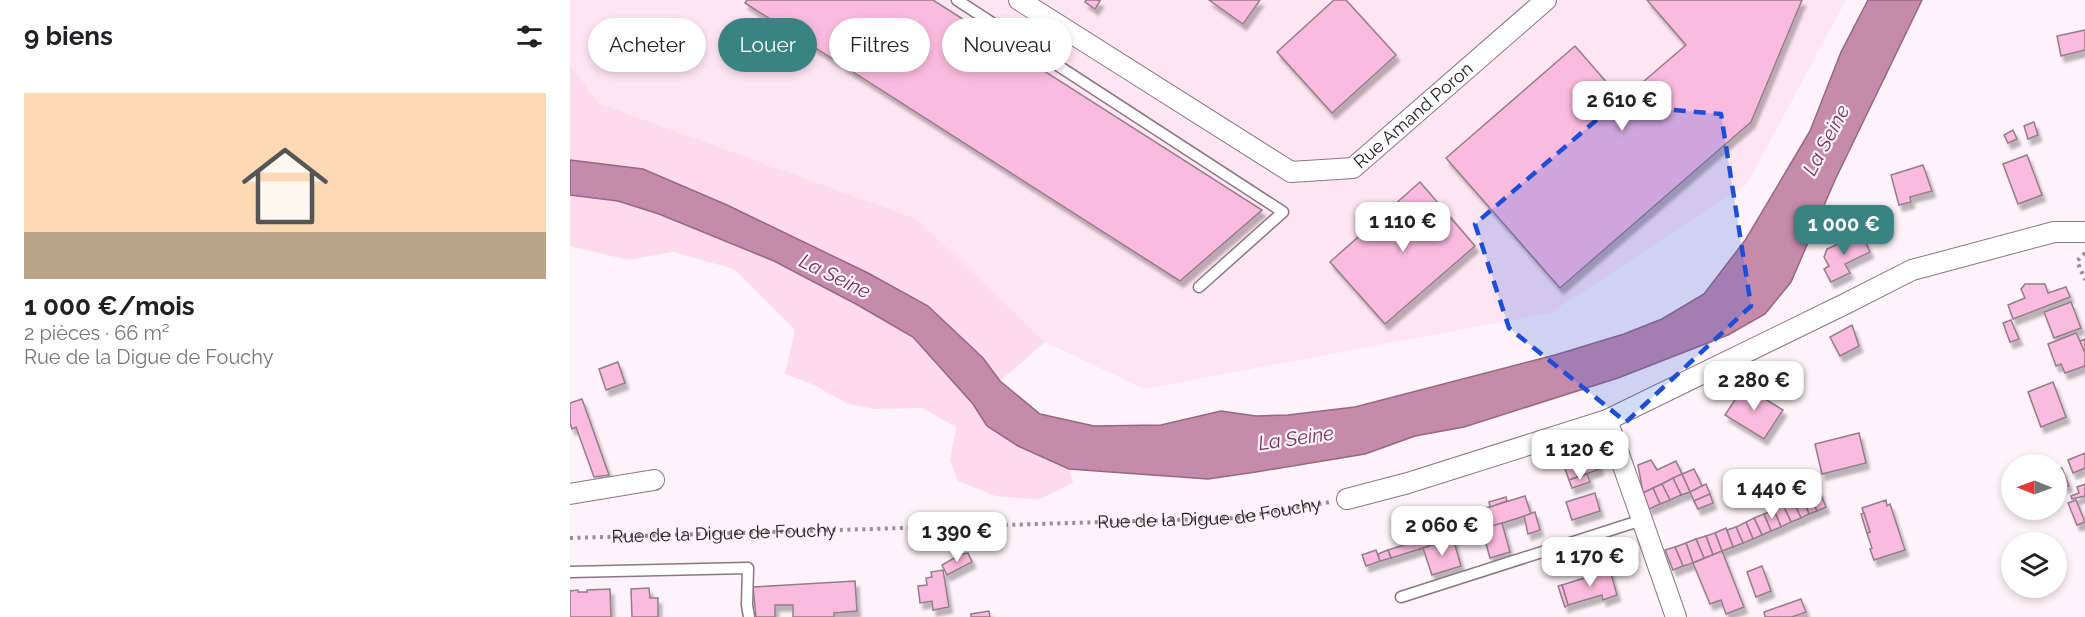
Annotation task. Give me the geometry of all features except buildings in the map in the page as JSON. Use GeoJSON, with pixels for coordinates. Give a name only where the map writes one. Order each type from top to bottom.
{"type":"FeatureCollection","features":[{"type":"Feature","properties":{"kind":"street","name":"Rue Amand Poron"},"geometry":{"type":"LineString","coordinates":[[1019,0],[1291,172],[1353,168],[1546,0]]}},
{"type":"Feature","properties":{"kind":"street","name":"Rue de la Digue de Fouchy"},"geometry":{"type":"LineString","coordinates":[[1347,499],[1408,483],[1607,420],[1912,270],[2054,232],[2085,232]]}},
{"type":"Feature","properties":{"kind":"street"},"geometry":{"type":"LineString","coordinates":[[1607,420],[1676,617]]}},
{"type":"Feature","properties":{"kind":"street"},"geometry":{"type":"LineString","coordinates":[[570,494],[654,480]]}},
{"type":"Feature","properties":{"kind":"lane"},"geometry":{"type":"LineString","coordinates":[[957,0],[1283,212],[1199,287]]}},
{"type":"Feature","properties":{"kind":"lane"},"geometry":{"type":"LineString","coordinates":[[1401,597],[1642,520]]}},
{"type":"Feature","properties":{"kind":"lane"},"geometry":{"type":"LineString","coordinates":[[570,572],[748,568],[749,617]]}},
{"type":"Feature","properties":{"kind":"path"},"geometry":{"type":"LineString","coordinates":[[2085,253],[2077,261],[2085,280]]}},
{"type":"Feature","properties":{"kind":"path","name":"Rue de la Digue de Fouchy"},"geometry":{"type":"LineString","coordinates":[[570,538],[1237,518],[1347,499]]}},
{"type":"Feature","properties":{"kind":"highlighted area"},"geometry":{"type":"Polygon","coordinates":[[[1614,105],[1721,114],[1751,306],[1626,422],[1509,328],[1475,224],[1614,105]]]}},
{"type":"Feature","properties":{"kind":"shaded area"},"geometry":{"type":"Polygon","coordinates":[[[570,0],[1846,0],[1747,184],[1550,313],[1144,389],[1045,342],[917,219],[598,103],[570,64],[570,0]]]}},
{"type":"Feature","properties":{"kind":"shaded area"},"geometry":{"type":"Polygon","coordinates":[[[570,64],[598,103],[917,219],[1045,342],[1000,381],[980,355],[928,306],[868,273],[727,205],[643,169],[570,160],[570,64]]]}},
{"type":"Feature","properties":{"kind":"shaded area"},"geometry":{"type":"Polygon","coordinates":[[[570,195],[618,201],[666,217],[774,261],[856,304],[913,337],[973,404],[987,426],[1018,446],[1069,469],[1073,483],[1038,500],[996,496],[958,481],[950,460],[956,427],[922,408],[874,409],[846,403],[814,385],[785,374],[795,330],[734,269],[673,252],[628,260],[570,246],[570,195]]]}},
{"type":"Feature","properties":{"kind":"water","name":"La Seine"},"geometry":{"type":"Polygon","coordinates":[[[1868,0],[1922,0],[1835,180],[1791,282],[1765,314],[1728,335],[1618,378],[1464,427],[1415,436],[1365,454],[1256,472],[1208,479],[1069,469],[1018,446],[987,426],[973,404],[913,337],[856,304],[774,261],[659,214],[618,201],[570,195],[570,160],[643,169],[727,205],[868,273],[928,306],[983,358],[1000,381],[1040,414],[1094,426],[1161,425],[1221,411],[1256,416],[1288,415],[1355,407],[1555,355],[1624,334],[1662,319],[1704,294],[1746,239],[1810,131],[1841,52],[1868,0]]]}}]}
